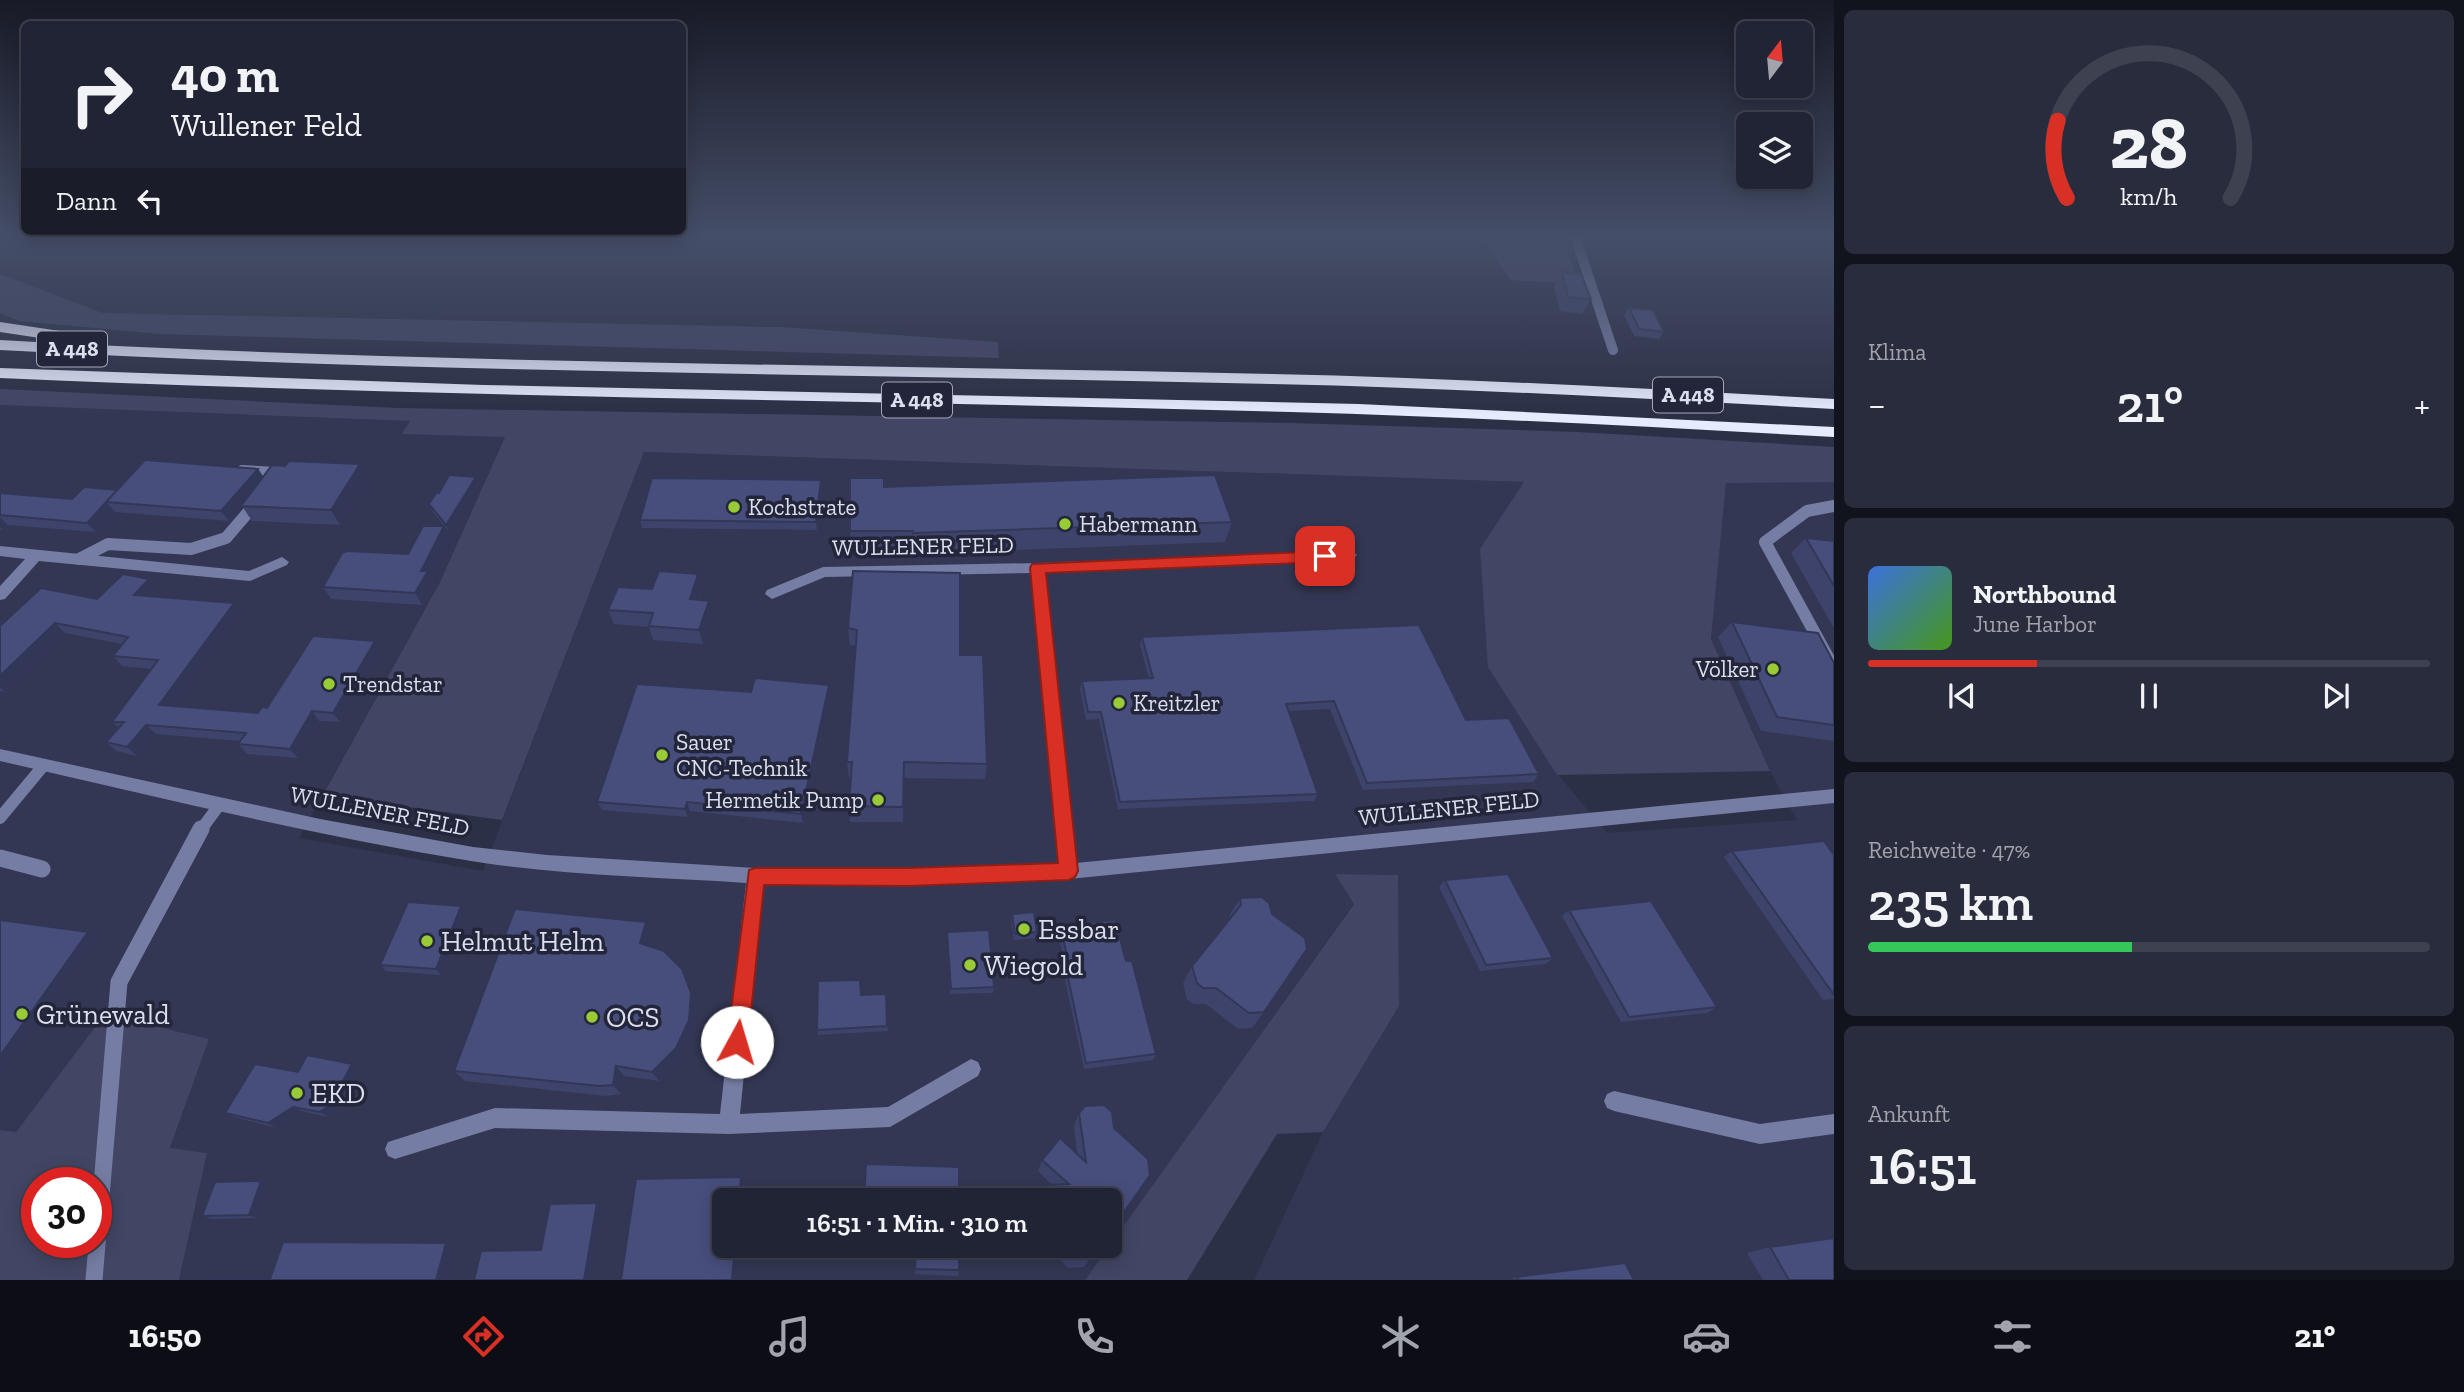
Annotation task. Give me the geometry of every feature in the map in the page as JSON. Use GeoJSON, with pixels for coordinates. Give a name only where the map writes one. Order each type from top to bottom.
{"type":"FeatureCollection","features":[{"type":"Feature","properties":{"kind":"highway"},"geometry":{"type":"LineString","coordinates":[[0,327],[145,353]]}},
{"type":"Feature","properties":{"kind":"highway","name":"A 448"},"geometry":{"type":"LineString","coordinates":[[0,345],[145,353],[445,363],[1276,379],[1542,387],[1834,404]]}},
{"type":"Feature","properties":{"kind":"highway","name":"A 448"},"geometry":{"type":"LineString","coordinates":[[0,373],[228,385],[519,393],[1289,407],[1568,417],[1834,432]]}},
{"type":"Feature","properties":{"kind":"street"},"geometry":{"type":"LineString","coordinates":[[0,551],[250,576],[282,562]]}},
{"type":"Feature","properties":{"kind":"street","name":"WULLENER FELD"},"geometry":{"type":"LineString","coordinates":[[772,594],[822,572],[1038,568],[1352,555]]}},
{"type":"Feature","properties":{"kind":"street"},"geometry":{"type":"LineString","coordinates":[[0,595],[36,556]]}},
{"type":"Feature","properties":{"kind":"street","name":"WULLENER FELD"},"geometry":{"type":"LineString","coordinates":[[1038,568],[1069,871]]}},
{"type":"Feature","properties":{"kind":"street","name":"WULLENER FELD"},"geometry":{"type":"LineString","coordinates":[[0,755],[220,804],[473,854],[547,863],[755,876],[908,877],[1069,871],[1834,796]]}},
{"type":"Feature","properties":{"kind":"street"},"geometry":{"type":"LineString","coordinates":[[729,1124],[755,876]]}},
{"type":"Feature","properties":{"kind":"street"},"geometry":{"type":"LineString","coordinates":[[395,1149],[495,1118],[729,1124],[890,1117],[971,1069]]}},
{"type":"Feature","properties":{"kind":"street"},"geometry":{"type":"LineString","coordinates":[[1614,1101],[1760,1134],[1834,1124]]}},
{"type":"Feature","properties":{"kind":"lane"},"geometry":{"type":"LineString","coordinates":[[1595,296],[1614,351]]}},
{"type":"Feature","properties":{"kind":"lane"},"geometry":{"type":"LineString","coordinates":[[79,559],[107,544],[191,549],[226,538],[273,482],[278,472],[225,469]]}},
{"type":"Feature","properties":{"kind":"lane"},"geometry":{"type":"LineString","coordinates":[[1834,506],[1807,511],[1765,542],[1834,668]]}},
{"type":"Feature","properties":{"kind":"lane"},"geometry":{"type":"LineString","coordinates":[[0,818],[44,765]]}},
{"type":"Feature","properties":{"kind":"lane"},"geometry":{"type":"LineString","coordinates":[[94,1280],[119,982],[204,824],[220,804]]}},
{"type":"Feature","properties":{"kind":"lane"},"geometry":{"type":"LineString","coordinates":[[0,858],[42,869]]}},
{"type":"Feature","properties":{"kind":"shaded area"},"geometry":{"type":"Polygon","coordinates":[[[0,296],[57,296],[103,313],[780,327],[998,342],[999,358],[159,334],[19,321],[0,313],[0,296]]]}},
{"type":"Feature","properties":{"kind":"shaded area"},"geometry":{"type":"Polygon","coordinates":[[[0,389],[398,408],[1291,423],[1578,432],[1834,447],[1834,482],[1726,483],[1711,639],[1770,771],[1557,775],[1488,667],[1480,549],[1524,482],[644,452],[502,820],[323,795],[440,582],[505,437],[402,434],[410,421],[0,405],[0,389]]]}},
{"type":"Feature","properties":{"kind":"shaded area"},"geometry":{"type":"Polygon","coordinates":[[[0,405],[410,421],[505,437],[440,582],[299,838],[483,871],[644,452],[1525,482],[1480,549],[1490,668],[1561,778],[1607,833],[1797,820],[1770,771],[1711,639],[1726,482],[1834,482],[1834,1280],[1254,1280],[1323,1132],[1399,1006],[1398,875],[1335,874],[1354,903],[1122,1229],[1122,1188],[712,1188],[712,1258],[1101,1258],[1085,1280],[179,1280],[207,1153],[170,1149],[209,1039],[106,1014],[15,1133],[0,1130],[0,405]]]}},
{"type":"Feature","properties":{"kind":"shaded area"},"geometry":{"type":"Polygon","coordinates":[[[1335,874],[1398,875],[1399,1006],[1323,1132],[1277,1134],[1187,1280],[1085,1280],[1101,1258],[1122,1258],[1122,1228],[1354,904],[1335,874]]]}},
{"type":"Feature","properties":{"kind":"shaded area"},"geometry":{"type":"Polygon","coordinates":[[[105,1014],[209,1039],[170,1148],[207,1153],[179,1280],[0,1280],[0,1130],[16,1132],[105,1014]]]}},
{"type":"Feature","properties":{"kind":"building"},"geometry":{"type":"Polygon","coordinates":[[[1590,296],[1591,299],[1568,297],[1590,296]]]}},
{"type":"Feature","properties":{"kind":"building"},"geometry":{"type":"Polygon","coordinates":[[[1629,308],[1653,310],[1664,332],[1639,329],[1629,308]]]}},
{"type":"Feature","properties":{"kind":"building"},"geometry":{"type":"Polygon","coordinates":[[[145,460],[258,469],[221,511],[106,502],[145,460]]]}},
{"type":"Feature","properties":{"kind":"building"},"geometry":{"type":"Polygon","coordinates":[[[289,461],[360,464],[331,510],[241,506],[272,465],[285,466],[289,461]]]}},
{"type":"Feature","properties":{"kind":"building"},"geometry":{"type":"Polygon","coordinates":[[[449,475],[476,477],[446,525],[429,504],[449,475]]]}},
{"type":"Feature","properties":{"kind":"building"},"geometry":{"type":"Polygon","coordinates":[[[1215,475],[1232,522],[913,533],[850,531],[850,478],[884,478],[884,487],[1215,475]]]}},
{"type":"Feature","properties":{"kind":"building","name":"Kochstrate"},"geometry":{"type":"Polygon","coordinates":[[[652,478],[821,480],[816,522],[640,520],[652,478]]]}},
{"type":"Feature","properties":{"kind":"building"},"geometry":{"type":"Polygon","coordinates":[[[84,487],[117,490],[87,523],[0,515],[0,493],[72,499],[84,487]]]}},
{"type":"Feature","properties":{"kind":"building"},"geometry":{"type":"Polygon","coordinates":[[[423,526],[444,526],[421,571],[428,571],[415,593],[323,587],[342,553],[408,554],[423,526]]]}},
{"type":"Feature","properties":{"kind":"building"},"geometry":{"type":"Polygon","coordinates":[[[1806,538],[1834,541],[1834,586],[1806,538]]]}},
{"type":"Feature","properties":{"kind":"building"},"geometry":{"type":"Polygon","coordinates":[[[659,571],[698,574],[690,599],[709,601],[699,630],[649,626],[653,613],[608,610],[618,587],[652,589],[659,571]]]}},
{"type":"Feature","properties":{"kind":"building"},"geometry":{"type":"Polygon","coordinates":[[[853,571],[960,573],[960,655],[983,655],[987,764],[904,762],[903,807],[849,806],[852,762],[847,762],[857,630],[848,628],[853,571]]]}},
{"type":"Feature","properties":{"kind":"building"},"geometry":{"type":"Polygon","coordinates":[[[123,574],[149,579],[134,595],[234,603],[159,705],[258,713],[262,707],[267,708],[313,636],[375,641],[333,713],[312,711],[290,749],[238,744],[246,733],[146,725],[127,747],[106,742],[124,722],[112,722],[158,660],[113,656],[128,637],[55,623],[0,676],[0,626],[41,588],[97,599],[123,574]]]}},
{"type":"Feature","properties":{"kind":"building","name":"Völker"},"geometry":{"type":"Polygon","coordinates":[[[1732,622],[1818,633],[1834,663],[1834,725],[1777,717],[1732,622]]]}},
{"type":"Feature","properties":{"kind":"building"},"geometry":{"type":"Polygon","coordinates":[[[1419,625],[1466,720],[1509,718],[1539,774],[1367,783],[1334,701],[1286,704],[1318,794],[1120,802],[1101,712],[1088,712],[1082,681],[1153,678],[1142,637],[1419,625]]]}},
{"type":"Feature","properties":{"kind":"building"},"geometry":{"type":"Polygon","coordinates":[[[755,678],[829,685],[801,814],[687,802],[685,809],[597,802],[637,684],[751,692],[755,678]]]}},
{"type":"Feature","properties":{"kind":"building"},"geometry":{"type":"Polygon","coordinates":[[[1824,841],[1834,855],[1834,995],[1732,851],[1824,841]]]}},
{"type":"Feature","properties":{"kind":"building"},"geometry":{"type":"Polygon","coordinates":[[[1508,874],[1553,958],[1486,965],[1445,880],[1508,874]]]}},
{"type":"Feature","properties":{"kind":"building"},"geometry":{"type":"Polygon","coordinates":[[[1262,897],[1269,903],[1272,914],[1305,938],[1307,949],[1264,1012],[1249,1013],[1216,988],[1203,988],[1197,983],[1192,966],[1241,905],[1240,898],[1262,897]]]}},
{"type":"Feature","properties":{"kind":"building"},"geometry":{"type":"Polygon","coordinates":[[[1651,901],[1717,1007],[1629,1017],[1569,910],[1651,901]]]}},
{"type":"Feature","properties":{"kind":"building","name":"Helmut Helm"},"geometry":{"type":"Polygon","coordinates":[[[408,902],[461,906],[436,969],[380,965],[408,902]]]}},
{"type":"Feature","properties":{"kind":"building","name":"OCS"},"geometry":{"type":"Polygon","coordinates":[[[515,909],[646,922],[640,943],[664,951],[682,969],[691,993],[689,1020],[676,1048],[652,1072],[616,1066],[613,1085],[599,1086],[454,1071],[515,909]]]}},
{"type":"Feature","properties":{"kind":"building","name":"Essbar"},"geometry":{"type":"Polygon","coordinates":[[[1034,912],[1037,932],[1015,934],[1012,914],[1034,912]]]}},
{"type":"Feature","properties":{"kind":"building","name":"Grünewald"},"geometry":{"type":"Polygon","coordinates":[[[0,920],[88,932],[0,1056],[0,920]]]}},
{"type":"Feature","properties":{"kind":"building"},"geometry":{"type":"Polygon","coordinates":[[[1115,920],[1126,961],[1132,961],[1156,1054],[1086,1063],[1060,926],[1115,920]]]}},
{"type":"Feature","properties":{"kind":"building","name":"Wiegold"},"geometry":{"type":"Polygon","coordinates":[[[989,930],[994,987],[951,989],[947,932],[989,930]]]}},
{"type":"Feature","properties":{"kind":"building"},"geometry":{"type":"Polygon","coordinates":[[[860,980],[861,995],[886,994],[887,1026],[817,1030],[818,981],[860,980]]]}},
{"type":"Feature","properties":{"kind":"building","name":"EKD"},"geometry":{"type":"Polygon","coordinates":[[[307,1055],[352,1064],[330,1105],[320,1112],[293,1107],[268,1123],[225,1113],[255,1064],[298,1072],[307,1055]]]}},
{"type":"Feature","properties":{"kind":"building"},"geometry":{"type":"Polygon","coordinates":[[[1104,1105],[1112,1112],[1114,1128],[1148,1159],[1150,1175],[1122,1215],[1122,1188],[1020,1188],[1069,1184],[1042,1160],[1060,1138],[1086,1162],[1079,1113],[1085,1106],[1104,1105]]]}},
{"type":"Feature","properties":{"kind":"building"},"geometry":{"type":"Polygon","coordinates":[[[866,1164],[959,1167],[959,1188],[865,1188],[866,1164]]]}},
{"type":"Feature","properties":{"kind":"building"},"geometry":{"type":"Polygon","coordinates":[[[741,1177],[740,1188],[712,1188],[712,1258],[734,1258],[732,1280],[621,1280],[636,1179],[741,1177]]]}},
{"type":"Feature","properties":{"kind":"building"},"geometry":{"type":"Polygon","coordinates":[[[261,1181],[249,1215],[202,1216],[215,1182],[261,1181]]]}},
{"type":"Feature","properties":{"kind":"building"},"geometry":{"type":"Polygon","coordinates":[[[597,1203],[584,1280],[474,1280],[481,1251],[541,1250],[550,1204],[597,1203]]]}},
{"type":"Feature","properties":{"kind":"building"},"geometry":{"type":"Polygon","coordinates":[[[1834,1238],[1834,1280],[1789,1280],[1770,1247],[1834,1238]]]}},
{"type":"Feature","properties":{"kind":"building"},"geometry":{"type":"Polygon","coordinates":[[[283,1242],[446,1243],[436,1280],[203,1280],[270,1279],[283,1242]]]}},
{"type":"Feature","properties":{"kind":"building"},"geometry":{"type":"Polygon","coordinates":[[[915,1258],[959,1258],[959,1270],[915,1269],[915,1258]]]}},
{"type":"Feature","properties":{"kind":"building"},"geometry":{"type":"Polygon","coordinates":[[[1625,1263],[1634,1280],[1519,1280],[1517,1277],[1625,1263]]]}},
{"type":"Feature","properties":{"kind":"place","name":"Kochstrate"},"geometry":{"type":"Point","coordinates":[734,507]}},
{"type":"Feature","properties":{"kind":"place","name":"Habermann"},"geometry":{"type":"Point","coordinates":[1065,524]}},
{"type":"Feature","properties":{"kind":"place","name":"Völker"},"geometry":{"type":"Point","coordinates":[1773,669]}},
{"type":"Feature","properties":{"kind":"place","name":"Trendstar"},"geometry":{"type":"Point","coordinates":[329,684]}},
{"type":"Feature","properties":{"kind":"place","name":"Kreitzler"},"geometry":{"type":"Point","coordinates":[1119,703]}},
{"type":"Feature","properties":{"kind":"place","name":"Sauer CNC-Technik"},"geometry":{"type":"Point","coordinates":[662,755]}},
{"type":"Feature","properties":{"kind":"place","name":"Hermetik Pump"},"geometry":{"type":"Point","coordinates":[878,800]}},
{"type":"Feature","properties":{"kind":"place","name":"Essbar"},"geometry":{"type":"Point","coordinates":[1024,929]}},
{"type":"Feature","properties":{"kind":"place","name":"Helmut Helm"},"geometry":{"type":"Point","coordinates":[427,941]}},
{"type":"Feature","properties":{"kind":"place","name":"Wiegold"},"geometry":{"type":"Point","coordinates":[970,965]}},
{"type":"Feature","properties":{"kind":"place","name":"Grünewald"},"geometry":{"type":"Point","coordinates":[22,1014]}},
{"type":"Feature","properties":{"kind":"place","name":"OCS"},"geometry":{"type":"Point","coordinates":[592,1017]}},
{"type":"Feature","properties":{"kind":"place","name":"EKD"},"geometry":{"type":"Point","coordinates":[297,1093]}},
{"type":"Feature","properties":{"kind":"route"},"geometry":{"type":"LineString","coordinates":[[737,1042],[755,876],[908,877],[1069,871],[1038,568],[1325,556]]}}]}
